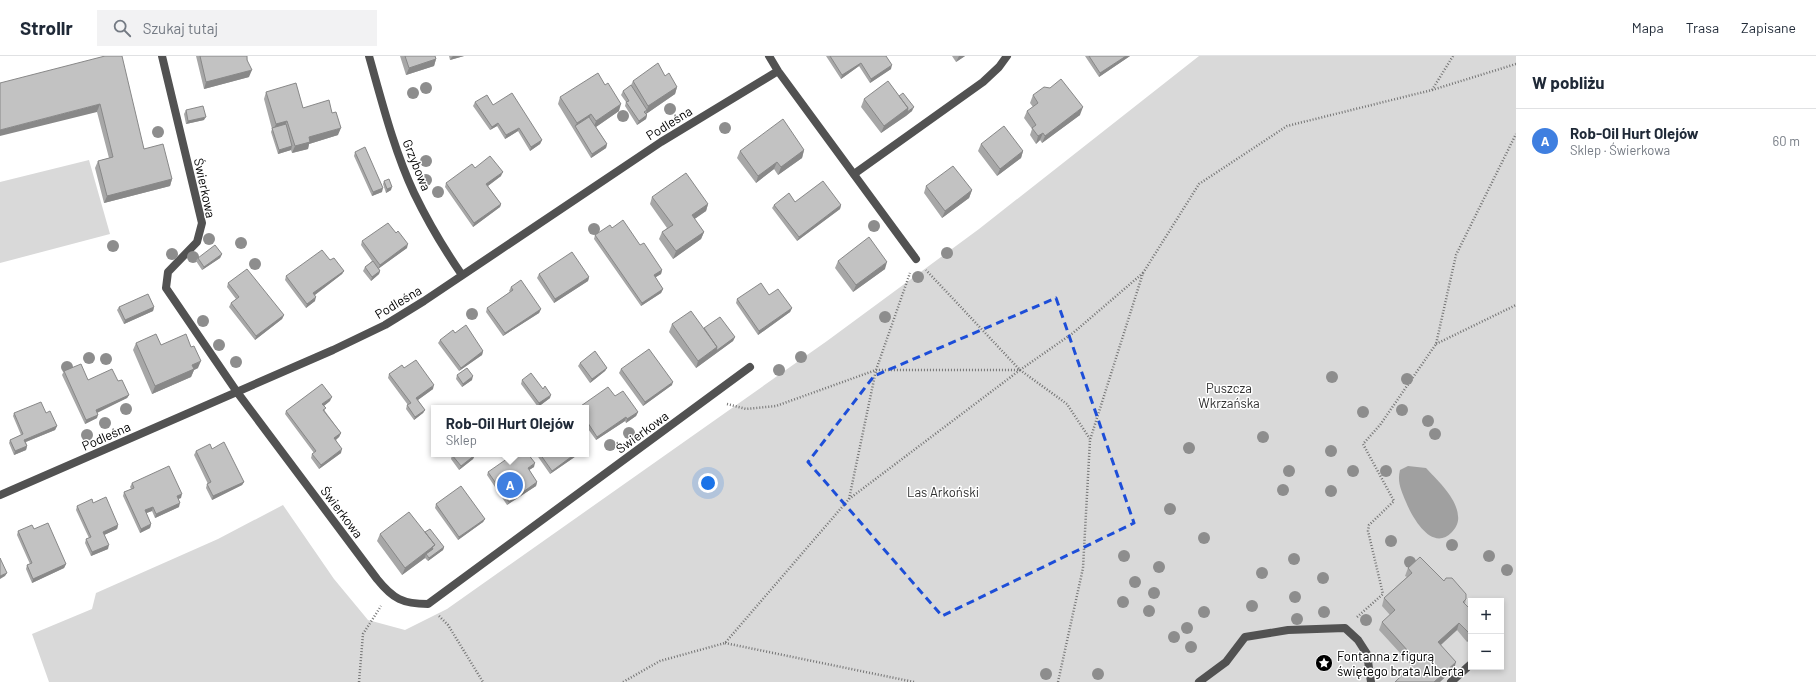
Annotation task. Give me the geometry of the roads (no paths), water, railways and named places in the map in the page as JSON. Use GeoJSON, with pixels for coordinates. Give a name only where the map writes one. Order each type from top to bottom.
{"type":"FeatureCollection","features":[{"type":"Feature","properties":{"kind":"street","name":"Świerkowa"},"geometry":{"type":"LineString","coordinates":[[162,56],[202,223],[197,242],[168,272],[166,288],[237,392],[389,594],[400,600],[414,604],[428,604],[750,367]]}},
{"type":"Feature","properties":{"kind":"street","name":"Grzybowa"},"geometry":{"type":"LineString","coordinates":[[369,56],[393,136],[414,193],[446,252],[462,275]]}},
{"type":"Feature","properties":{"kind":"street"},"geometry":{"type":"LineString","coordinates":[[769,56],[778,71],[916,258]]}},
{"type":"Feature","properties":{"kind":"street"},"geometry":{"type":"LineString","coordinates":[[854,174],[983,82],[999,67],[1007,56]]}},
{"type":"Feature","properties":{"kind":"street","name":"Podleśna"},"geometry":{"type":"LineString","coordinates":[[0,495],[333,350],[385,324],[462,275],[662,142],[778,71]]}},
{"type":"Feature","properties":{"kind":"street"},"geometry":{"type":"LineString","coordinates":[[1199,682],[1226,662],[1245,637],[1288,630],[1345,628],[1358,640],[1367,654],[1371,682]]}},
{"type":"Feature","properties":{"kind":"street"},"geometry":{"type":"LineString","coordinates":[[1451,682],[1468,667]]}},
{"type":"Feature","properties":{"kind":"place","name":"Rob-Oil Hurt Olejów"},"geometry":{"type":"Point","coordinates":[510,485]}},
{"type":"Feature","properties":{"kind":"place","name":"Fontanna z figurą świętego brata Alberta"},"geometry":{"type":"Point","coordinates":[1324,663]}},
{"type":"Feature","properties":{"kind":"park label","name":"Puszcza Wkrzańska"},"geometry":{"type":"Point","coordinates":[1229,396]}},
{"type":"Feature","properties":{"kind":"park label","name":"Las Arkoński"},"geometry":{"type":"Point","coordinates":[943,492]}}]}
